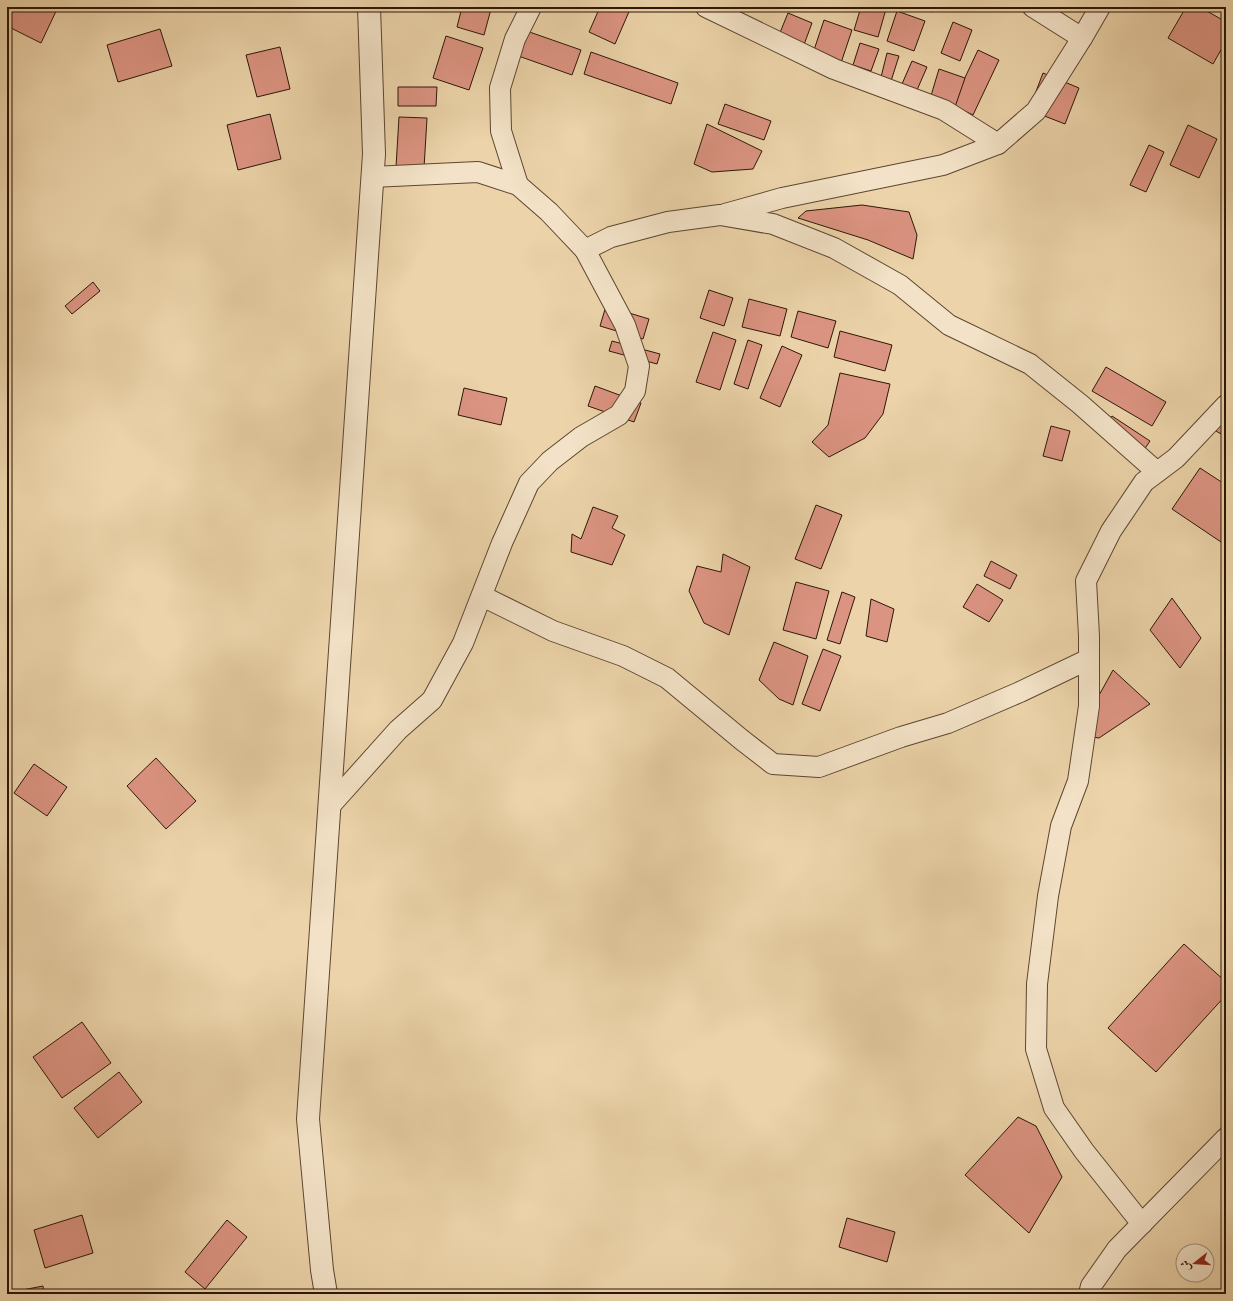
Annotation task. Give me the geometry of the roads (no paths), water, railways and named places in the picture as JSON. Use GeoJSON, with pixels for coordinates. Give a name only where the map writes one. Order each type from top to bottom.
{"type":"FeatureCollection","features":[{"type":"Feature","properties":{"kind":"street"},"geometry":{"type":"LineString","coordinates":[[326,1294],[322,1270],[308,1119],[374,154],[369,7]]}},
{"type":"Feature","properties":{"kind":"street"},"geometry":{"type":"LineString","coordinates":[[518,185],[501,130],[500,88],[515,39],[531,7]]}},
{"type":"Feature","properties":{"kind":"street"},"geometry":{"type":"LineString","coordinates":[[706,7],[834,69],[944,110],[998,144]]}},
{"type":"Feature","properties":{"kind":"street"},"geometry":{"type":"LineString","coordinates":[[1033,7],[1082,38]]}},
{"type":"Feature","properties":{"kind":"street"},"geometry":{"type":"LineString","coordinates":[[584,250],[611,237],[668,222],[720,215],[782,198],[943,165],[998,144],[1036,111],[1100,7]]}},
{"type":"Feature","properties":{"kind":"street"},"geometry":{"type":"LineString","coordinates":[[329,807],[398,730],[432,700],[463,643],[502,543],[529,483],[550,461],[581,437],[618,415],[635,391],[639,366],[625,325],[584,250],[549,212],[518,185],[478,172],[372,177]]}},
{"type":"Feature","properties":{"kind":"street"},"geometry":{"type":"LineString","coordinates":[[720,215],[774,224],[787,229],[834,248],[900,285],[949,326],[1030,364],[1080,404],[1157,472]]}},
{"type":"Feature","properties":{"kind":"street"},"geometry":{"type":"LineString","coordinates":[[1142,1224],[1084,1151],[1054,1108],[1036,1049],[1037,984],[1048,896],[1061,826],[1078,781],[1089,706],[1086,581],[1111,532],[1144,482],[1176,458],[1226,405]]}},
{"type":"Feature","properties":{"kind":"street"},"geometry":{"type":"LineString","coordinates":[[482,596],[553,632],[623,656],[667,678],[773,764],[819,766],[948,723],[1020,692],[1089,659]]}},
{"type":"Feature","properties":{"kind":"street"},"geometry":{"type":"LineString","coordinates":[[1089,1294],[1091,1286],[1116,1249],[1226,1138]]}}]}
